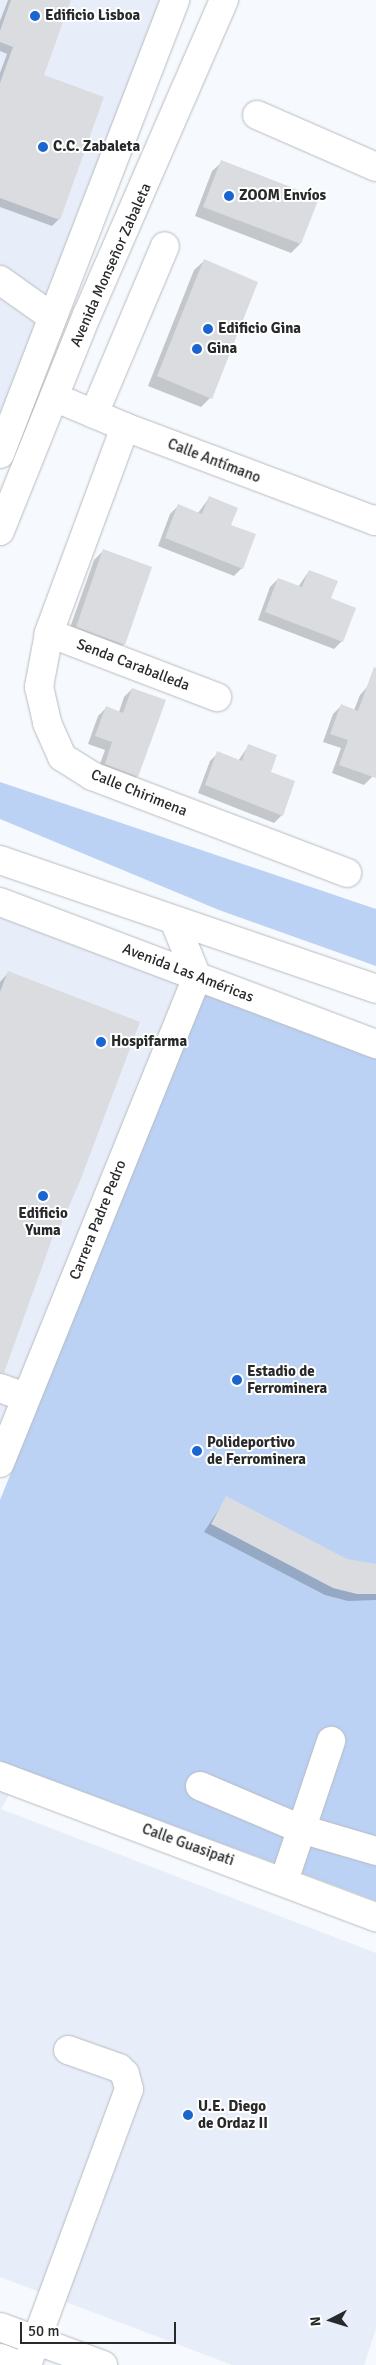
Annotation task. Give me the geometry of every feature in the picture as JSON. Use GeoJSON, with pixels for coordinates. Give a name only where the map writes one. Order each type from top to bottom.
{"type":"FeatureCollection","features":[{"type":"Feature","properties":{"kind":"street"},"geometry":{"type":"LineString","coordinates":[[0,454],[175,0]]}},
{"type":"Feature","properties":{"kind":"street","name":"Avenida Monseñor Zabaleta"},"geometry":{"type":"LineString","coordinates":[[0,531],[54,397],[224,0]]}},
{"type":"Feature","properties":{"kind":"street"},"geometry":{"type":"LineString","coordinates":[[257,115],[376,167]]}},
{"type":"Feature","properties":{"kind":"street"},"geometry":{"type":"LineString","coordinates":[[94,414],[165,246]]}},
{"type":"Feature","properties":{"kind":"street"},"geometry":{"type":"LineString","coordinates":[[0,280],[52,317]]}},
{"type":"Feature","properties":{"kind":"street","name":"Calle Antímano"},"geometry":{"type":"LineString","coordinates":[[54,397],[125,428],[376,520]]}},
{"type":"Feature","properties":{"kind":"street","name":"Calle Chirimena"},"geometry":{"type":"LineString","coordinates":[[125,428],[49,633],[39,687],[47,723],[62,757],[92,776],[347,873]]}},
{"type":"Feature","properties":{"kind":"street","name":"Senda Caraballeda"},"geometry":{"type":"LineString","coordinates":[[49,633],[217,697]]}},
{"type":"Feature","properties":{"kind":"street"},"geometry":{"type":"LineString","coordinates":[[0,860],[376,989]]}},
{"type":"Feature","properties":{"kind":"street","name":"Avenida Las Américas"},"geometry":{"type":"LineString","coordinates":[[1,905],[376,1044]]}},
{"type":"Feature","properties":{"kind":"street"},"geometry":{"type":"LineString","coordinates":[[174,920],[197,977]]}},
{"type":"Feature","properties":{"kind":"street","name":"Carrera Padre Pedro"},"geometry":{"type":"LineString","coordinates":[[0,1463],[25,1397],[197,977]]}},
{"type":"Feature","properties":{"kind":"street"},"geometry":{"type":"LineString","coordinates":[[0,1388],[25,1397]]}},
{"type":"Feature","properties":{"kind":"street"},"geometry":{"type":"LineString","coordinates":[[284,1881],[331,1741]]}},
{"type":"Feature","properties":{"kind":"street","name":"Calle Guasipati"},"geometry":{"type":"LineString","coordinates":[[0,1776],[376,1917]]}},
{"type":"Feature","properties":{"kind":"street"},"geometry":{"type":"LineString","coordinates":[[200,1786],[302,1828],[376,1851]]}},
{"type":"Feature","properties":{"kind":"street"},"geometry":{"type":"LineString","coordinates":[[27,2365],[129,2089],[128,2079],[119,2068],[68,2050]]}},
{"type":"Feature","properties":{"kind":"street"},"geometry":{"type":"LineString","coordinates":[[1,2330],[36,2340],[102,2365]]}},
{"type":"Feature","properties":{"kind":"street"},"geometry":{"type":"LineString","coordinates":[[0,2358],[19,2365]]}},
{"type":"Feature","properties":{"kind":"shaded area"},"geometry":{"type":"Polygon","coordinates":[[[0,0],[175,0],[0,454],[0,0]]]}},
{"type":"Feature","properties":{"kind":"shaded area"},"geometry":{"type":"Polygon","coordinates":[[[0,782],[376,909],[376,966],[219,910],[0,819],[0,782]]]}},
{"type":"Feature","properties":{"kind":"shaded area"},"geometry":{"type":"Polygon","coordinates":[[[0,902],[197,977],[0,1463],[0,902]]]}},
{"type":"Feature","properties":{"kind":"shaded area","name":"Polideportivo de Ferrominera"},"geometry":{"type":"Polygon","coordinates":[[[205,993],[376,1059],[376,1901],[0,1761],[0,1500],[205,993]]]}},
{"type":"Feature","properties":{"kind":"shaded area","name":"U.E. Diego de Ordaz II"},"geometry":{"type":"Polygon","coordinates":[[[0,1776],[16,1782],[1,1809],[376,1953],[376,2329],[364,2365],[232,2365],[0,2277],[0,1776]]]}},
{"type":"Feature","properties":{"kind":"building","name":"C.C. Zabaleta"},"geometry":{"type":"Polygon","coordinates":[[[11,0],[71,0],[44,75],[104,97],[60,220],[0,198],[0,83],[13,47],[0,42],[0,31],[11,0]]]}},
{"type":"Feature","properties":{"kind":"building"},"geometry":{"type":"Polygon","coordinates":[[[221,160],[319,198],[301,244],[203,207],[221,160]]]}},
{"type":"Feature","properties":{"kind":"building","name":"Edificio Gina"},"geometry":{"type":"Polygon","coordinates":[[[204,259],[258,282],[212,399],[157,376],[204,259]]]}},
{"type":"Feature","properties":{"kind":"building"},"geometry":{"type":"Polygon","coordinates":[[[209,496],[238,508],[231,525],[256,534],[243,569],[165,538],[178,504],[202,514],[209,496]]]}},
{"type":"Feature","properties":{"kind":"building"},"geometry":{"type":"Polygon","coordinates":[[[103,549],[152,567],[125,645],[76,627],[103,549]]]}},
{"type":"Feature","properties":{"kind":"building"},"geometry":{"type":"Polygon","coordinates":[[[309,570],[338,581],[331,598],[356,608],[343,642],[265,612],[278,578],[302,587],[309,570]]]}},
{"type":"Feature","properties":{"kind":"building"},"geometry":{"type":"Polygon","coordinates":[[[374,667],[376,668],[376,778],[339,765],[348,740],[330,734],[341,704],[358,711],[374,667]]]}},
{"type":"Feature","properties":{"kind":"building"},"geometry":{"type":"Polygon","coordinates":[[[132,688],[166,700],[138,777],[105,764],[112,742],[95,736],[106,706],[123,713],[132,688]]]}},
{"type":"Feature","properties":{"kind":"building"},"geometry":{"type":"Polygon","coordinates":[[[248,744],[277,755],[271,772],[295,781],[283,816],[205,785],[217,751],[242,761],[248,744]]]}},
{"type":"Feature","properties":{"kind":"building"},"geometry":{"type":"Polygon","coordinates":[[[8,971],[140,1022],[80,1181],[59,1229],[56,1228],[4,1373],[0,1373],[0,992],[8,971]]]}},
{"type":"Feature","properties":{"kind":"building"},"geometry":{"type":"Polygon","coordinates":[[[226,1496],[347,1559],[376,1564],[376,1594],[357,1594],[333,1588],[211,1524],[226,1496]]]}},
{"type":"Feature","properties":{"kind":"place","name":"Edificio Lisboa"},"geometry":{"type":"Point","coordinates":[35,16]}},
{"type":"Feature","properties":{"kind":"place","name":"C.C. Zabaleta"},"geometry":{"type":"Point","coordinates":[43,147]}},
{"type":"Feature","properties":{"kind":"place","name":"ZOOM Envíos"},"geometry":{"type":"Point","coordinates":[229,196]}},
{"type":"Feature","properties":{"kind":"place","name":"Edificio Gina"},"geometry":{"type":"Point","coordinates":[208,329]}},
{"type":"Feature","properties":{"kind":"place","name":"Gina"},"geometry":{"type":"Point","coordinates":[197,349]}},
{"type":"Feature","properties":{"kind":"place","name":"Hospifarma"},"geometry":{"type":"Point","coordinates":[101,1042]}},
{"type":"Feature","properties":{"kind":"place","name":"Edificio Yuma"},"geometry":{"type":"Point","coordinates":[43,1196]}},
{"type":"Feature","properties":{"kind":"place","name":"Estadio de Ferrominera"},"geometry":{"type":"Point","coordinates":[237,1380]}},
{"type":"Feature","properties":{"kind":"place","name":"Polideportivo de Ferrominera"},"geometry":{"type":"Point","coordinates":[197,1451]}},
{"type":"Feature","properties":{"kind":"place","name":"U.E. Diego de Ordaz II"},"geometry":{"type":"Point","coordinates":[188,2115]}}]}
